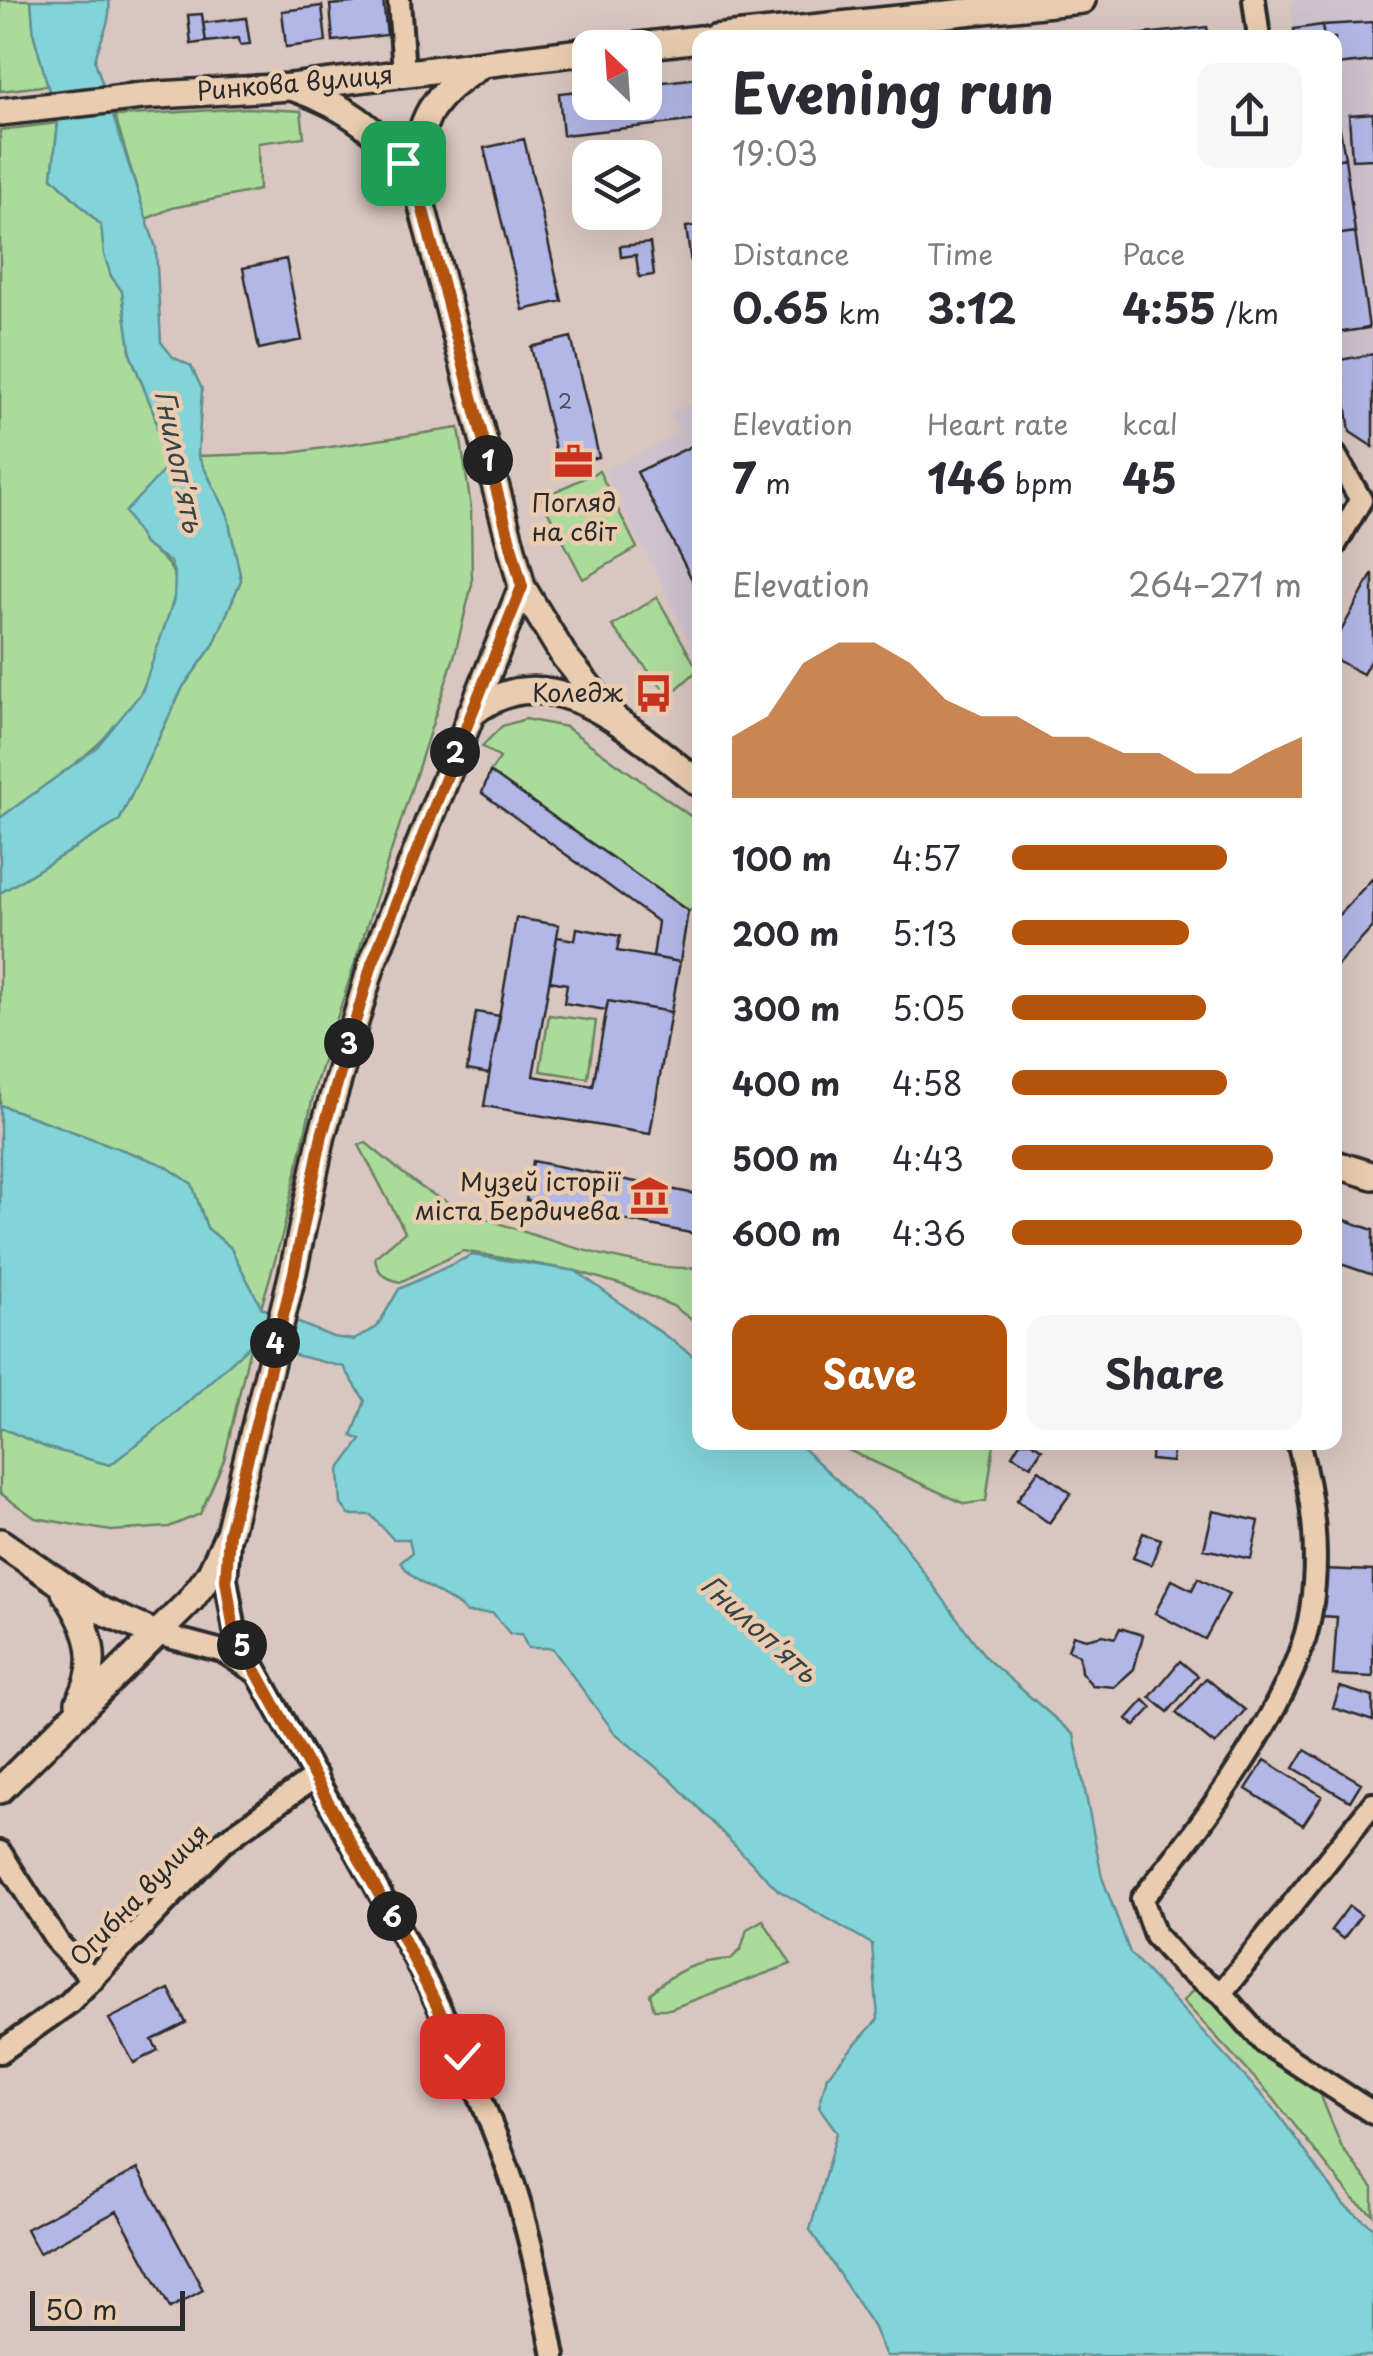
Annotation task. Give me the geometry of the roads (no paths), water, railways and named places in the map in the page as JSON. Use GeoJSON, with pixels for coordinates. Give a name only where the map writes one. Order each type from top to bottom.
{"type":"FeatureCollection","features":[{"type":"Feature","properties":{"kind":"main road"},"geometry":{"type":"LineString","coordinates":[[763,30],[893,9],[1070,1]]}},
{"type":"Feature","properties":{"kind":"main road"},"geometry":{"type":"LineString","coordinates":[[662,43],[692,40]]}},
{"type":"Feature","properties":{"kind":"main road","name":"Ринкова вулиця"},"geometry":{"type":"LineString","coordinates":[[11,111],[142,96],[290,87],[572,53]]}},
{"type":"Feature","properties":{"kind":"main road"},"geometry":{"type":"LineString","coordinates":[[417,187],[419,140],[432,102],[483,64]]}},
{"type":"Feature","properties":{"kind":"main road"},"geometry":{"type":"LineString","coordinates":[[290,87],[325,98],[371,127],[403,163],[417,187],[522,587],[564,656],[616,720]]}},
{"type":"Feature","properties":{"kind":"main road"},"geometry":{"type":"LineString","coordinates":[[0,1790],[190,1601],[210,1574],[229,1533],[294,1272],[322,1135],[372,964],[522,587]]}},
{"type":"Feature","properties":{"kind":"main road"},"geometry":{"type":"LineString","coordinates":[[469,716],[502,695],[566,692],[616,720],[692,778]]}},
{"type":"Feature","properties":{"kind":"main road"},"geometry":{"type":"LineString","coordinates":[[1342,1166],[1373,1176]]}},
{"type":"Feature","properties":{"kind":"main road"},"geometry":{"type":"LineString","coordinates":[[0,1542],[98,1609],[154,1633]]}},
{"type":"Feature","properties":{"kind":"main road"},"geometry":{"type":"LineString","coordinates":[[60,1584],[78,1611],[94,1662],[87,1688],[66,1723]]}},
{"type":"Feature","properties":{"kind":"street"},"geometry":{"type":"LineString","coordinates":[[399,0],[404,74]]}},
{"type":"Feature","properties":{"kind":"street"},"geometry":{"type":"LineString","coordinates":[[1254,0],[1258,30]]}},
{"type":"Feature","properties":{"kind":"street"},"geometry":{"type":"LineString","coordinates":[[1342,465],[1367,501],[1342,535]]}},
{"type":"Feature","properties":{"kind":"street"},"geometry":{"type":"LineString","coordinates":[[1300,1450],[1316,1520],[1311,1611],[1294,1669],[1262,1730],[1142,1900],[1155,1935],[1183,1966],[1221,1993],[1265,2043],[1373,2113]]}},
{"type":"Feature","properties":{"kind":"street"},"geometry":{"type":"LineString","coordinates":[[229,1533],[229,1611],[256,1672],[316,1776],[462,2056],[513,2184],[535,2256],[554,2356]]}},
{"type":"Feature","properties":{"kind":"street"},"geometry":{"type":"LineString","coordinates":[[154,1633],[222,1652],[256,1672]]}},
{"type":"Feature","properties":{"kind":"street","name":"Огибна вулиця"},"geometry":{"type":"LineString","coordinates":[[0,2052],[69,2002],[222,1843],[316,1776]]}},
{"type":"Feature","properties":{"kind":"street"},"geometry":{"type":"LineString","coordinates":[[1221,1993],[1373,1804]]}},
{"type":"Feature","properties":{"kind":"street"},"geometry":{"type":"LineString","coordinates":[[0,1852],[59,1944],[93,1979]]}},
{"type":"Feature","properties":{"kind":"water","name":"Гнилоп'ять"},"geometry":{"type":"Polygon","coordinates":[[[31,0],[109,0],[109,17],[95,61],[156,248],[161,342],[173,357],[191,366],[202,389],[198,456],[227,513],[241,580],[214,644],[183,687],[119,821],[0,893],[0,818],[95,749],[142,692],[174,599],[175,575],[170,562],[144,544],[125,512],[166,468],[154,413],[131,356],[122,291],[111,276],[104,255],[101,225],[52,177],[58,123],[34,36],[31,0]]]}},
{"type":"Feature","properties":{"kind":"water","name":"Гнилоп'ять"},"geometry":{"type":"Polygon","coordinates":[[[0,1105],[164,1165],[192,1184],[207,1228],[230,1247],[262,1308],[333,1337],[354,1340],[377,1327],[399,1289],[472,1255],[576,1271],[692,1355],[692,1450],[805,1450],[895,1533],[987,1659],[1074,1735],[1102,1877],[1130,1953],[1273,2107],[1344,2205],[1373,2227],[1373,2356],[886,2356],[873,2326],[810,2230],[837,2132],[819,2107],[827,2076],[878,2019],[872,1944],[778,1890],[670,1779],[614,1732],[552,1648],[528,1648],[521,1634],[510,1634],[493,1613],[467,1613],[407,1571],[401,1562],[412,1553],[409,1539],[393,1539],[371,1515],[349,1515],[341,1504],[339,1470],[361,1440],[352,1436],[365,1401],[344,1367],[251,1344],[169,1419],[110,1465],[45,1447],[0,1427],[0,1105]]]}},
{"type":"Feature","properties":{"kind":"place","name":"Погляд на світ"},"geometry":{"type":"Point","coordinates":[574,462]}},
{"type":"Feature","properties":{"kind":"place","name":"Коледж"},"geometry":{"type":"Point","coordinates":[653,693]}},
{"type":"Feature","properties":{"kind":"place","name":"Музей історії міста Бердичева"},"geometry":{"type":"Point","coordinates":[650,1196]}}]}
